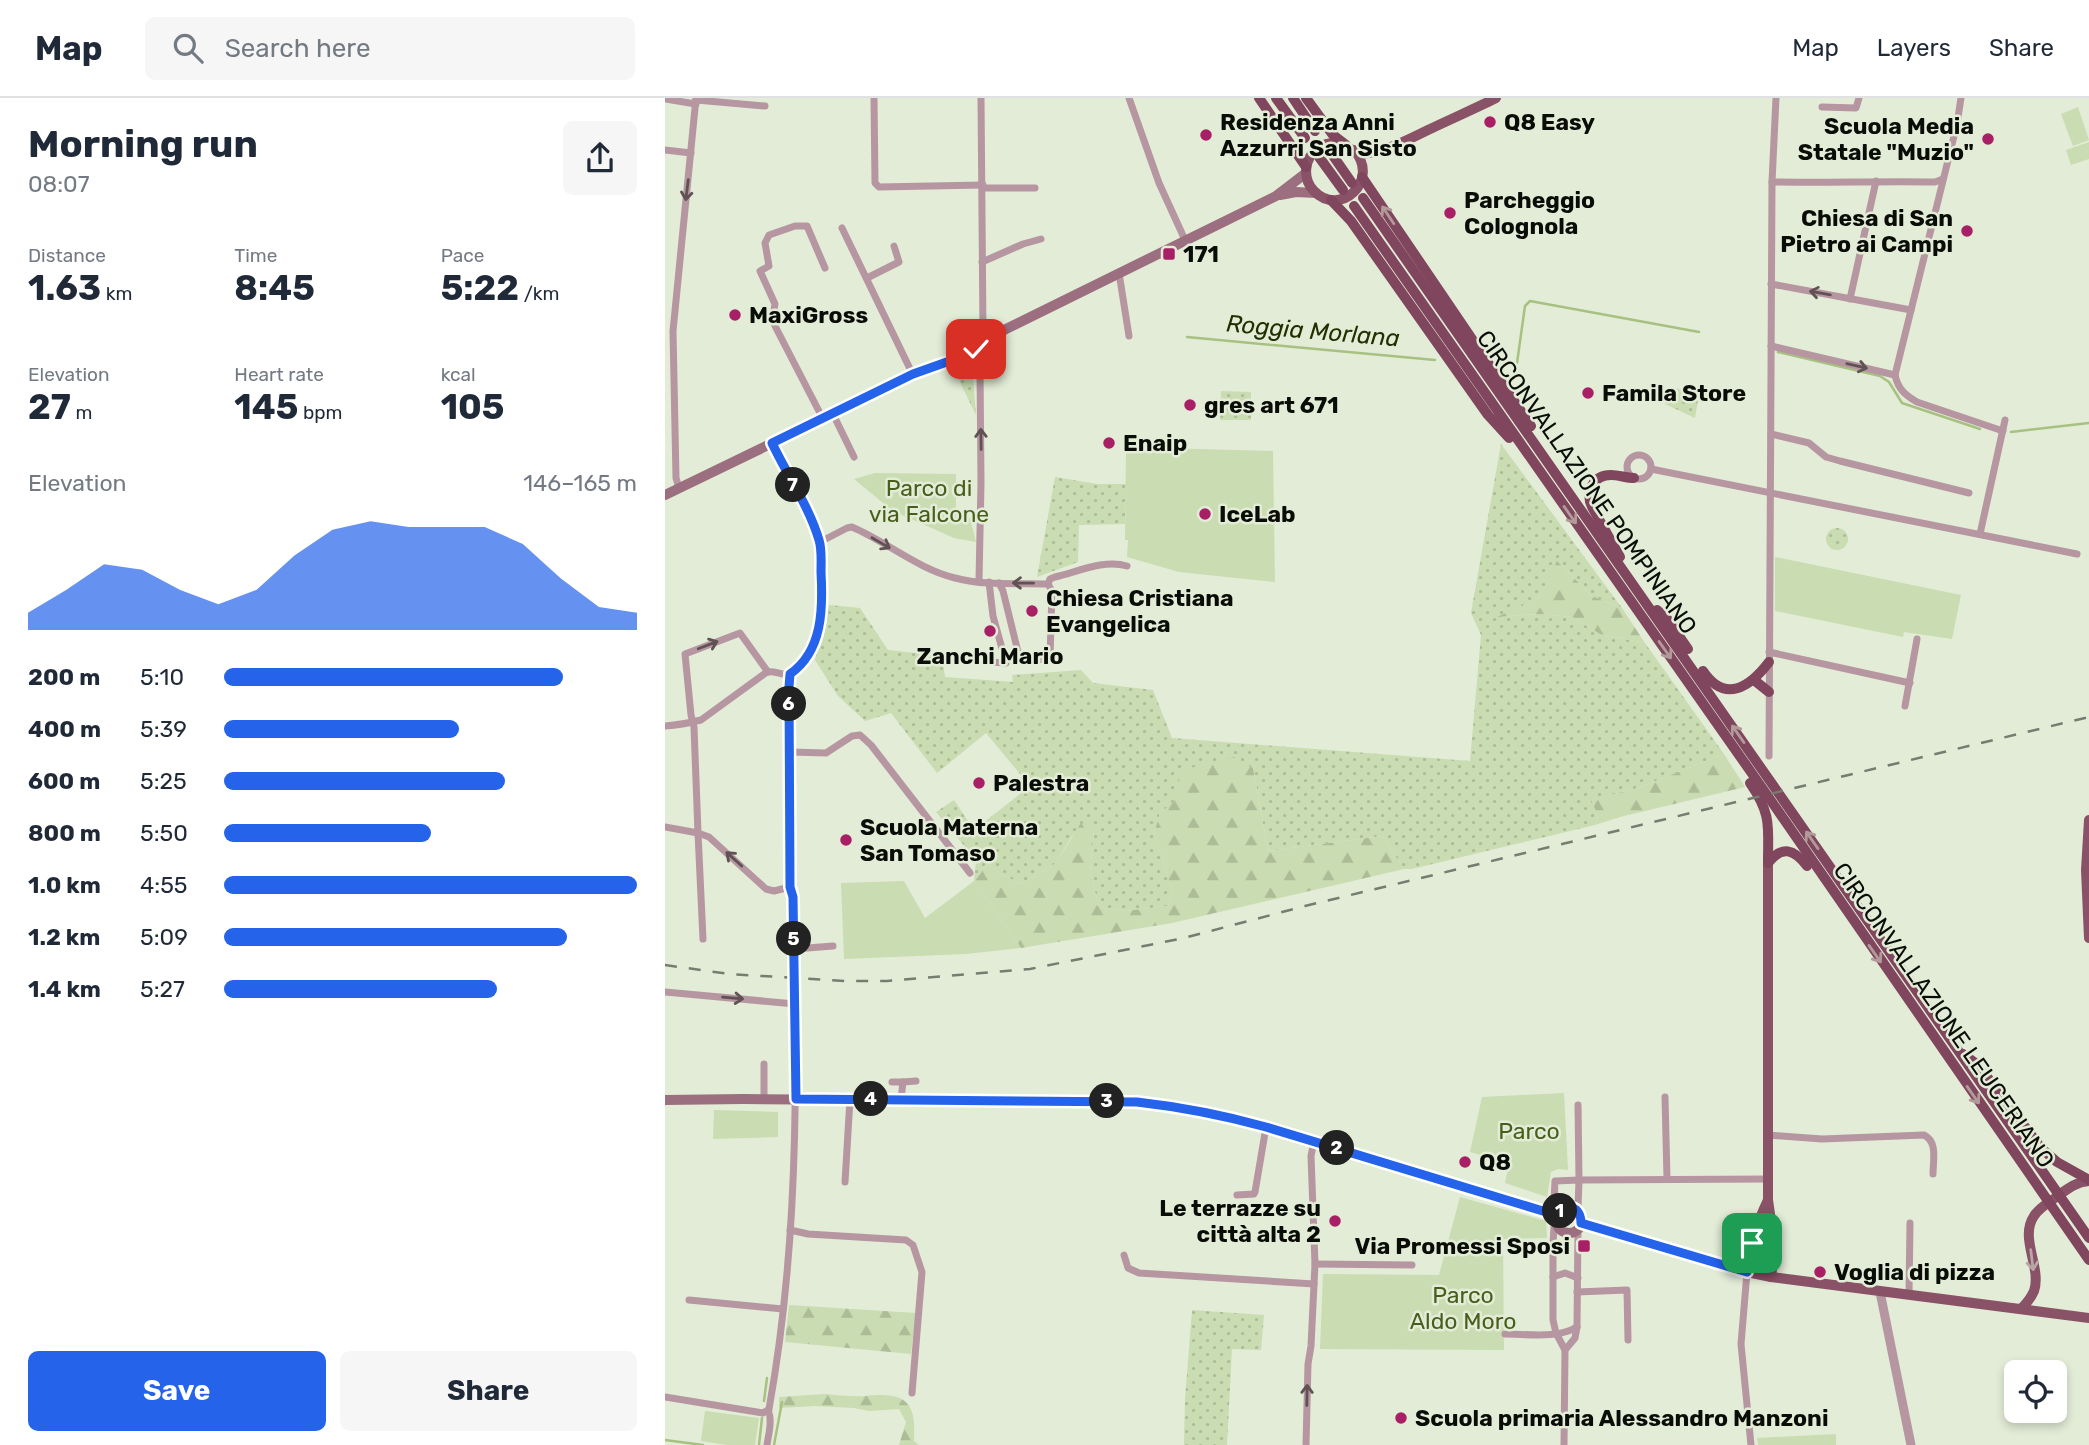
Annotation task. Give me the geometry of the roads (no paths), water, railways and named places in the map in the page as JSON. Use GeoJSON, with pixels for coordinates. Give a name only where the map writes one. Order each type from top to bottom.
{"type":"FeatureCollection","features":[{"type":"Feature","properties":{"kind":"highway"},"geometry":{"type":"LineString","coordinates":[[1257,98],[1307,168]]}},
{"type":"Feature","properties":{"kind":"highway"},"geometry":{"type":"LineString","coordinates":[[1276,98],[1305,138]]}},
{"type":"Feature","properties":{"kind":"highway"},"geometry":{"type":"LineString","coordinates":[[1293,98],[1315,131]]}},
{"type":"Feature","properties":{"kind":"highway"},"geometry":{"type":"LineString","coordinates":[[1305,98],[1333,135],[1350,148]]}},
{"type":"Feature","properties":{"kind":"highway"},"geometry":{"type":"LineString","coordinates":[[1330,146],[1337,171]]}},
{"type":"Feature","properties":{"kind":"highway"},"geometry":{"type":"LineString","coordinates":[[1319,157],[1356,181],[1540,440],[1558,478]]}},
{"type":"Feature","properties":{"kind":"highway"},"geometry":{"type":"LineString","coordinates":[[1333,200],[1352,221],[1488,415],[1531,459]]}},
{"type":"Feature","properties":{"kind":"highway","name":"CIRCONVALLAZIONE POMPINIANO"},"geometry":{"type":"LineString","coordinates":[[1765,792],[1531,459],[1358,202],[1558,478],[1777,790]]}},
{"type":"Feature","properties":{"kind":"highway"},"geometry":{"type":"LineString","coordinates":[[1634,478],[1611,475],[1598,479],[1591,488],[1588,499],[1635,587],[1668,620],[1714,685],[1734,689],[1754,680],[1769,657]]}},
{"type":"Feature","properties":{"kind":"highway"},"geometry":{"type":"LineString","coordinates":[[1754,680],[1769,692]]}},
{"type":"Feature","properties":{"kind":"highway"},"geometry":{"type":"LineString","coordinates":[[1696,694],[1704,719],[1763,804],[1768,819],[1768,863]]}},
{"type":"Feature","properties":{"kind":"highway","name":"CIRCONVALLAZIONE LEUCERIANO"},"geometry":{"type":"LineString","coordinates":[[1777,790],[2089,1238]]}},
{"type":"Feature","properties":{"kind":"highway","name":"CIRCONVALLAZIONE LEUCERIANO"},"geometry":{"type":"LineString","coordinates":[[1765,792],[2089,1260]]}},
{"type":"Feature","properties":{"kind":"highway"},"geometry":{"type":"LineString","coordinates":[[1768,863],[1779,853],[1786,851],[1796,854],[1806,864],[1823,891],[1836,898]]}},
{"type":"Feature","properties":{"kind":"highway"},"geometry":{"type":"LineString","coordinates":[[1955,1048],[1978,1065],[2041,1148],[2089,1181]]}},
{"type":"Feature","properties":{"kind":"main road"},"geometry":{"type":"LineString","coordinates":[[1356,181],[1374,158],[1390,147],[1496,98]]}},
{"type":"Feature","properties":{"kind":"main road"},"geometry":{"type":"LineString","coordinates":[[1276,196],[1307,168],[1315,150],[1330,146],[1350,148],[1364,154],[1390,147]]}},
{"type":"Feature","properties":{"kind":"main road"},"geometry":{"type":"LineString","coordinates":[[979,351],[986,341],[1006,329],[1276,196],[1296,192],[1316,193],[1333,200],[1351,195],[1360,158],[1350,148]]}},
{"type":"Feature","properties":{"kind":"main road"},"geometry":{"type":"LineString","coordinates":[[1307,168],[1310,186],[1316,193]]}},
{"type":"Feature","properties":{"kind":"main road"},"geometry":{"type":"LineString","coordinates":[[973,348],[979,351],[983,360],[980,369],[973,374],[964,372],[959,366],[958,358],[961,352],[973,348]]}},
{"type":"Feature","properties":{"kind":"main road"},"geometry":{"type":"LineString","coordinates":[[665,495],[913,374],[958,358]]}},
{"type":"Feature","properties":{"kind":"main road"},"geometry":{"type":"LineString","coordinates":[[2089,820],[2086,870],[2089,938]]}},
{"type":"Feature","properties":{"kind":"main road"},"geometry":{"type":"LineString","coordinates":[[1768,863],[1768,1200],[1772,1224],[1771,1278]]}},
{"type":"Feature","properties":{"kind":"main road"},"geometry":{"type":"LineString","coordinates":[[665,1100],[1137,1102],[1218,1114],[1265,1131],[1314,1141],[1557,1217]]}},
{"type":"Feature","properties":{"kind":"main road"},"geometry":{"type":"LineString","coordinates":[[2021,1309],[2031,1298],[2035,1287],[2029,1235],[2032,1220],[2040,1209],[2069,1188],[2089,1181]]}},
{"type":"Feature","properties":{"kind":"main road"},"geometry":{"type":"LineString","coordinates":[[1747,1272],[1748,1255],[1768,1200]]}},
{"type":"Feature","properties":{"kind":"main road"},"geometry":{"type":"LineString","coordinates":[[1570,1207],[1577,1209],[1580,1222],[1568,1232],[1559,1228],[1557,1217],[1563,1208],[1570,1207]]}},
{"type":"Feature","properties":{"kind":"main road"},"geometry":{"type":"LineString","coordinates":[[1580,1222],[1771,1278],[2089,1318]]}},
{"type":"Feature","properties":{"kind":"street"},"geometry":{"type":"LineString","coordinates":[[874,98],[875,183],[879,187],[1035,188]]}},
{"type":"Feature","properties":{"kind":"street"},"geometry":{"type":"LineString","coordinates":[[981,98],[983,332],[986,341]]}},
{"type":"Feature","properties":{"kind":"street"},"geometry":{"type":"LineString","coordinates":[[1129,98],[1159,183],[1185,240]]}},
{"type":"Feature","properties":{"kind":"street"},"geometry":{"type":"LineString","coordinates":[[1769,756],[1772,182],[1776,98]]}},
{"type":"Feature","properties":{"kind":"street"},"geometry":{"type":"LineString","coordinates":[[1822,107],[1856,108],[1859,98]]}},
{"type":"Feature","properties":{"kind":"street"},"geometry":{"type":"LineString","coordinates":[[1961,98],[1957,124],[1895,375],[1896,383],[1904,395],[1917,402],[2003,431]]}},
{"type":"Feature","properties":{"kind":"street"},"geometry":{"type":"LineString","coordinates":[[665,99],[765,106]]}},
{"type":"Feature","properties":{"kind":"street"},"geometry":{"type":"LineString","coordinates":[[679,488],[676,478],[673,331],[696,101]]}},
{"type":"Feature","properties":{"kind":"street"},"geometry":{"type":"LineString","coordinates":[[665,150],[691,153]]}},
{"type":"Feature","properties":{"kind":"street"},"geometry":{"type":"LineString","coordinates":[[1772,182],[1849,184],[1875,181],[1935,182],[1943,179]]}},
{"type":"Feature","properties":{"kind":"street"},"geometry":{"type":"LineString","coordinates":[[1850,299],[1875,181]]}},
{"type":"Feature","properties":{"kind":"street"},"geometry":{"type":"LineString","coordinates":[[823,419],[774,324],[775,304],[761,271],[769,265],[765,243],[769,235],[795,226],[807,226],[825,268]]}},
{"type":"Feature","properties":{"kind":"street"},"geometry":{"type":"LineString","coordinates":[[842,228],[913,374]]}},
{"type":"Feature","properties":{"kind":"street"},"geometry":{"type":"LineString","coordinates":[[982,262],[1041,239]]}},
{"type":"Feature","properties":{"kind":"street"},"geometry":{"type":"LineString","coordinates":[[867,278],[899,262],[894,246]]}},
{"type":"Feature","properties":{"kind":"street"},"geometry":{"type":"LineString","coordinates":[[1119,273],[1129,337]]}},
{"type":"Feature","properties":{"kind":"street"},"geometry":{"type":"LineString","coordinates":[[1771,284],[1911,310]]}},
{"type":"Feature","properties":{"kind":"street"},"geometry":{"type":"LineString","coordinates":[[1771,346],[1895,375]]}},
{"type":"Feature","properties":{"kind":"street"},"geometry":{"type":"LineString","coordinates":[[979,581],[980,369]]}},
{"type":"Feature","properties":{"kind":"street"},"geometry":{"type":"LineString","coordinates":[[833,414],[854,457]]}},
{"type":"Feature","properties":{"kind":"street"},"geometry":{"type":"LineString","coordinates":[[1980,534],[2005,420]]}},
{"type":"Feature","properties":{"kind":"street"},"geometry":{"type":"LineString","coordinates":[[1771,434],[1809,443],[1826,457],[1969,493]]}},
{"type":"Feature","properties":{"kind":"street"},"geometry":{"type":"LineString","coordinates":[[665,726],[687,725],[701,720],[768,672],[790,674],[809,654],[820,625],[820,542],[772,443]]}},
{"type":"Feature","properties":{"kind":"street"},"geometry":{"type":"LineString","coordinates":[[1634,456],[1647,458],[1651,469],[1644,478],[1634,478],[1629,472],[1629,461],[1634,456]]}},
{"type":"Feature","properties":{"kind":"street"},"geometry":{"type":"LineString","coordinates":[[1651,469],[2077,554]]}},
{"type":"Feature","properties":{"kind":"street"},"geometry":{"type":"LineString","coordinates":[[820,542],[852,527],[935,571],[959,579],[1048,584]]}},
{"type":"Feature","properties":{"kind":"street"},"geometry":{"type":"LineString","coordinates":[[1048,584],[1050,579],[1055,577],[1106,564],[1126,566]]}},
{"type":"Feature","properties":{"kind":"street"},"geometry":{"type":"LineString","coordinates":[[955,660],[1006,663],[993,616],[989,582]]}},
{"type":"Feature","properties":{"kind":"street"},"geometry":{"type":"LineString","coordinates":[[999,583],[1019,659],[1025,662],[1047,660],[1051,657],[1052,591],[1048,584]]}},
{"type":"Feature","properties":{"kind":"street"},"geometry":{"type":"LineString","coordinates":[[703,939],[692,721],[685,654],[740,633],[768,672]]}},
{"type":"Feature","properties":{"kind":"street"},"geometry":{"type":"LineString","coordinates":[[1905,706],[1917,639]]}},
{"type":"Feature","properties":{"kind":"street"},"geometry":{"type":"LineString","coordinates":[[1769,657],[1910,683]]}},
{"type":"Feature","properties":{"kind":"street"},"geometry":{"type":"LineString","coordinates":[[767,1445],[771,1420],[768,1410],[779,1358],[790,1230],[796,1099],[795,949],[793,897],[790,887],[790,674]]}},
{"type":"Feature","properties":{"kind":"street"},"geometry":{"type":"LineString","coordinates":[[790,752],[826,753],[852,736],[860,736],[871,745],[970,873]]}},
{"type":"Feature","properties":{"kind":"street"},"geometry":{"type":"LineString","coordinates":[[665,827],[709,837],[767,889],[774,891],[790,887]]}},
{"type":"Feature","properties":{"kind":"street"},"geometry":{"type":"LineString","coordinates":[[795,949],[833,946]]}},
{"type":"Feature","properties":{"kind":"street"},"geometry":{"type":"LineString","coordinates":[[665,992],[795,1004]]}},
{"type":"Feature","properties":{"kind":"street"},"geometry":{"type":"LineString","coordinates":[[764,1064],[764,1099]]}},
{"type":"Feature","properties":{"kind":"street"},"geometry":{"type":"LineString","coordinates":[[892,1082],[916,1081]]}},
{"type":"Feature","properties":{"kind":"street"},"geometry":{"type":"LineString","coordinates":[[901,1099],[903,1082]]}},
{"type":"Feature","properties":{"kind":"street"},"geometry":{"type":"LineString","coordinates":[[1665,1097],[1667,1179]]}},
{"type":"Feature","properties":{"kind":"street"},"geometry":{"type":"LineString","coordinates":[[845,1182],[850,1099]]}},
{"type":"Feature","properties":{"kind":"street"},"geometry":{"type":"LineString","coordinates":[[1565,1350],[1574,1338],[1577,1327],[1580,1222],[1578,1105]]}},
{"type":"Feature","properties":{"kind":"street"},"geometry":{"type":"LineString","coordinates":[[1237,1195],[1255,1192],[1265,1131]]}},
{"type":"Feature","properties":{"kind":"street"},"geometry":{"type":"LineString","coordinates":[[1768,1135],[1822,1139],[1924,1135],[1929,1137],[1934,1145],[1933,1174]]}},
{"type":"Feature","properties":{"kind":"street"},"geometry":{"type":"LineString","coordinates":[[1306,1445],[1315,1264],[1311,1156],[1314,1141]]}},
{"type":"Feature","properties":{"kind":"street"},"geometry":{"type":"LineString","coordinates":[[1564,1445],[1565,1350],[1553,1320],[1553,1244],[1557,1217],[1554,1181],[1769,1179]]}},
{"type":"Feature","properties":{"kind":"street"},"geometry":{"type":"LineString","coordinates":[[1909,1295],[1910,1223]]}},
{"type":"Feature","properties":{"kind":"street"},"geometry":{"type":"LineString","coordinates":[[790,1230],[807,1234],[906,1240],[913,1245],[922,1272],[912,1393]]}},
{"type":"Feature","properties":{"kind":"street"},"geometry":{"type":"LineString","coordinates":[[1124,1255],[1128,1268],[1139,1273],[1310,1285],[1314,1283]]}},
{"type":"Feature","properties":{"kind":"street"},"geometry":{"type":"LineString","coordinates":[[1315,1264],[1412,1265]]}},
{"type":"Feature","properties":{"kind":"street"},"geometry":{"type":"LineString","coordinates":[[1747,1272],[1741,1344],[1751,1445]]}},
{"type":"Feature","properties":{"kind":"street"},"geometry":{"type":"LineString","coordinates":[[1553,1277],[1565,1273],[1578,1278]]}},
{"type":"Feature","properties":{"kind":"street"},"geometry":{"type":"LineString","coordinates":[[1577,1292],[1627,1290],[1628,1340]]}},
{"type":"Feature","properties":{"kind":"street"},"geometry":{"type":"LineString","coordinates":[[1880,1292],[1911,1445]]}},
{"type":"Feature","properties":{"kind":"street"},"geometry":{"type":"LineString","coordinates":[[689,1300],[783,1309]]}},
{"type":"Feature","properties":{"kind":"street"},"geometry":{"type":"LineString","coordinates":[[1505,1334],[1548,1335],[1567,1332],[1577,1327]]}},
{"type":"Feature","properties":{"kind":"street"},"geometry":{"type":"LineString","coordinates":[[665,1396],[763,1413],[768,1410]]}},
{"type":"Feature","properties":{"kind":"waterway","name":"Roggia Morlana"},"geometry":{"type":"LineString","coordinates":[[1497,364],[1517,363],[1525,306],[1530,301],[1699,332]]}},
{"type":"Feature","properties":{"kind":"waterway","name":"Roggia Morlana"},"geometry":{"type":"LineString","coordinates":[[1187,337],[1435,360]]}},
{"type":"Feature","properties":{"kind":"waterway","name":"Roggia Morlana"},"geometry":{"type":"LineString","coordinates":[[1778,352],[1880,376],[1889,382],[1902,403],[1980,429]]}},
{"type":"Feature","properties":{"kind":"waterway","name":"Roggia Morlana"},"geometry":{"type":"LineString","coordinates":[[2011,432],[2089,423]]}},
{"type":"Feature","properties":{"kind":"waterway"},"geometry":{"type":"LineString","coordinates":[[764,1401],[767,1378]]}},
{"type":"Feature","properties":{"kind":"waterway"},"geometry":{"type":"LineString","coordinates":[[774,1445],[782,1402]]}},
{"type":"Feature","properties":{"kind":"waterway"},"geometry":{"type":"LineString","coordinates":[[759,1445],[762,1418]]}},
{"type":"Feature","properties":{"kind":"waterway"},"geometry":{"type":"LineString","coordinates":[[665,1440],[703,1445]]}},
{"type":"Feature","properties":{"kind":"railway"},"geometry":{"type":"LineString","coordinates":[[665,965],[729,974],[845,981],[887,981],[1030,969],[1184,938],[1305,906],[2089,717]]}},
{"type":"Feature","properties":{"kind":"place","name":"Q8 Easy"},"geometry":{"type":"Point","coordinates":[1490,122]}},
{"type":"Feature","properties":{"kind":"place","name":"Residenza Anni Azzurri San Sisto"},"geometry":{"type":"Point","coordinates":[1206,135]}},
{"type":"Feature","properties":{"kind":"place","name":"Scuola Media Statale \"Muzio\""},"geometry":{"type":"Point","coordinates":[1988,139]}},
{"type":"Feature","properties":{"kind":"place","name":"Parcheggio Colognola"},"geometry":{"type":"Point","coordinates":[1450,213]}},
{"type":"Feature","properties":{"kind":"place","name":"Chiesa di San Pietro ai Campi"},"geometry":{"type":"Point","coordinates":[1967,231]}},
{"type":"Feature","properties":{"kind":"place","name":"171"},"geometry":{"type":"Point","coordinates":[1169,254]}},
{"type":"Feature","properties":{"kind":"place","name":"MaxiGross"},"geometry":{"type":"Point","coordinates":[735,315]}},
{"type":"Feature","properties":{"kind":"place","name":"Famila Store"},"geometry":{"type":"Point","coordinates":[1588,393]}},
{"type":"Feature","properties":{"kind":"place","name":"gres art 671"},"geometry":{"type":"Point","coordinates":[1190,405]}},
{"type":"Feature","properties":{"kind":"place","name":"Enaip"},"geometry":{"type":"Point","coordinates":[1109,443]}},
{"type":"Feature","properties":{"kind":"place","name":"IceLab"},"geometry":{"type":"Point","coordinates":[1205,514]}},
{"type":"Feature","properties":{"kind":"place","name":"Chiesa Cristiana Evangelica"},"geometry":{"type":"Point","coordinates":[1032,611]}},
{"type":"Feature","properties":{"kind":"place","name":"Zanchi Mario"},"geometry":{"type":"Point","coordinates":[990,631]}},
{"type":"Feature","properties":{"kind":"place","name":"Palestra"},"geometry":{"type":"Point","coordinates":[979,783]}},
{"type":"Feature","properties":{"kind":"place","name":"Scuola Materna San Tomaso"},"geometry":{"type":"Point","coordinates":[846,840]}},
{"type":"Feature","properties":{"kind":"place","name":"Q8"},"geometry":{"type":"Point","coordinates":[1465,1162]}},
{"type":"Feature","properties":{"kind":"place","name":"Le terrazze su città alta 2"},"geometry":{"type":"Point","coordinates":[1335,1221]}},
{"type":"Feature","properties":{"kind":"place","name":"Via Promessi Sposi"},"geometry":{"type":"Point","coordinates":[1584,1246]}},
{"type":"Feature","properties":{"kind":"place","name":"Voglia di pizza"},"geometry":{"type":"Point","coordinates":[1820,1272]}},
{"type":"Feature","properties":{"kind":"place","name":"Scuola primaria Alessandro Manzoni"},"geometry":{"type":"Point","coordinates":[1401,1418]}},
{"type":"Feature","properties":{"kind":"park label","name":"Parco di via Falcone"},"geometry":{"type":"Point","coordinates":[929,501]}},
{"type":"Feature","properties":{"kind":"park label","name":"Parco"},"geometry":{"type":"Point","coordinates":[1529,1131]}},
{"type":"Feature","properties":{"kind":"park label","name":"Parco Aldo Moro"},"geometry":{"type":"Point","coordinates":[1463,1308]}}]}
